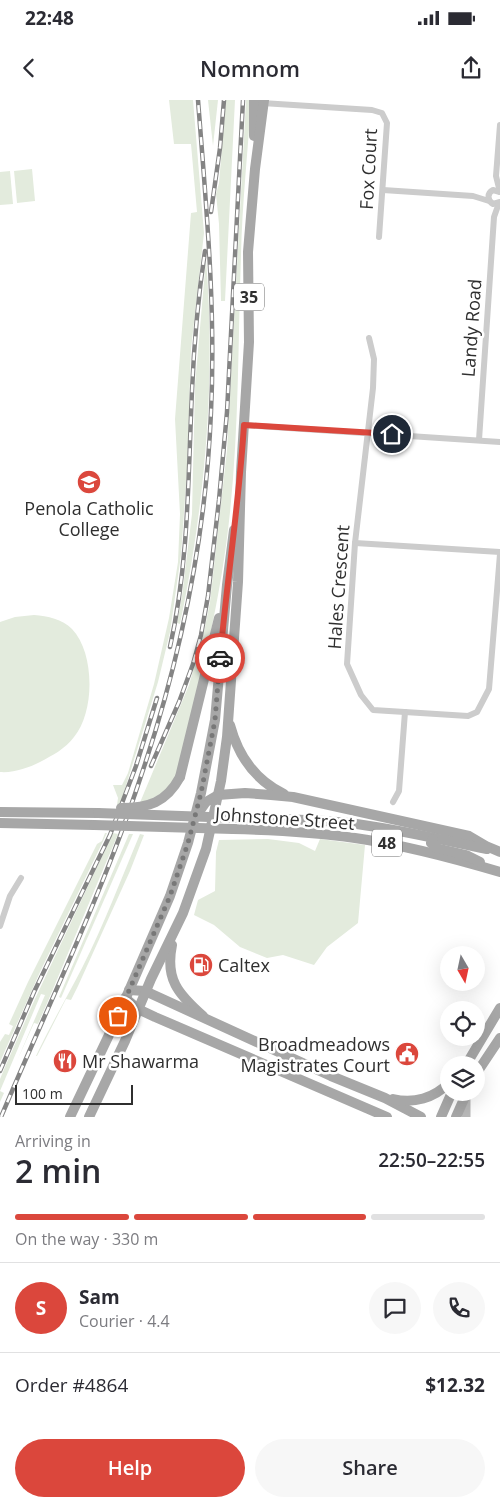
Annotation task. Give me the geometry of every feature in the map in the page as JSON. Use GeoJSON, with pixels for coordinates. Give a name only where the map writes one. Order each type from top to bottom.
{"type":"FeatureCollection","features":[{"type":"Feature","properties":{"kind":"main road","name":"35"},"geometry":{"type":"LineString","coordinates":[[89,1117],[126,1041],[145,991],[174,934],[203,858],[224,764],[238,582],[241,472],[249,342],[248,252],[259,101]]}},
{"type":"Feature","properties":{"kind":"main road","name":"35"},"geometry":{"type":"LineString","coordinates":[[70,1117],[170,896],[201,793],[215,720],[226,585],[241,472]]}},
{"type":"Feature","properties":{"kind":"main road"},"geometry":{"type":"LineString","coordinates":[[98,813],[112,808],[140,807],[156,803],[171,792],[180,777],[226,585]]}},
{"type":"Feature","properties":{"kind":"main road"},"geometry":{"type":"LineString","coordinates":[[228,717],[237,746],[251,768],[268,784],[293,797]]}},
{"type":"Feature","properties":{"kind":"main road"},"geometry":{"type":"LineString","coordinates":[[193,821],[205,803],[218,795],[252,793],[293,797],[469,836],[500,852]]}},
{"type":"Feature","properties":{"kind":"main road","name":"48"},"geometry":{"type":"LineString","coordinates":[[0,812],[98,813]]}},
{"type":"Feature","properties":{"kind":"main road","name":"Johnstone Street"},"geometry":{"type":"LineString","coordinates":[[98,813],[295,819],[348,823],[500,852]]}},
{"type":"Feature","properties":{"kind":"main road","name":"Johnstone Street"},"geometry":{"type":"LineString","coordinates":[[0,823],[302,832],[394,844],[500,872]]}},
{"type":"Feature","properties":{"kind":"main road"},"geometry":{"type":"LineString","coordinates":[[433,839],[431,843],[435,847],[469,856],[489,868]]}},
{"type":"Feature","properties":{"kind":"main road"},"geometry":{"type":"LineString","coordinates":[[174,934],[169,963],[172,981],[181,994],[210,1022]]}},
{"type":"Feature","properties":{"kind":"main road"},"geometry":{"type":"LineString","coordinates":[[387,1117],[138,1009],[127,994],[145,991],[331,1076],[385,1098],[421,1117]]}},
{"type":"Feature","properties":{"kind":"main road"},"geometry":{"type":"LineString","coordinates":[[472,1056],[499,1011]]}},
{"type":"Feature","properties":{"kind":"main road"},"geometry":{"type":"LineString","coordinates":[[485,1060],[500,1038]]}},
{"type":"Feature","properties":{"kind":"main road"},"geometry":{"type":"LineString","coordinates":[[385,1098],[401,1101],[420,1100],[440,1091]]}},
{"type":"Feature","properties":{"kind":"main road"},"geometry":{"type":"LineString","coordinates":[[441,1117],[448,1101]]}},
{"type":"Feature","properties":{"kind":"main road"},"geometry":{"type":"LineString","coordinates":[[456,1117],[463,1101]]}},
{"type":"Feature","properties":{"kind":"street","name":"Fox Court"},"geometry":{"type":"LineString","coordinates":[[259,101],[372,110],[382,114],[387,123],[379,237]]}},
{"type":"Feature","properties":{"kind":"street"},"geometry":{"type":"LineString","coordinates":[[490,192],[496,176],[500,125]]}},
{"type":"Feature","properties":{"kind":"street"},"geometry":{"type":"LineString","coordinates":[[473,196],[496,190],[500,192],[496,176]]}},
{"type":"Feature","properties":{"kind":"street"},"geometry":{"type":"LineString","coordinates":[[383,190],[473,196],[490,202],[500,202]]}},
{"type":"Feature","properties":{"kind":"street","name":"Landy Road"},"geometry":{"type":"LineString","coordinates":[[490,192],[488,197],[494,217]]}},
{"type":"Feature","properties":{"kind":"street","name":"Landy Road"},"geometry":{"type":"LineString","coordinates":[[479,440],[494,217],[500,202]]}},
{"type":"Feature","properties":{"kind":"street","name":"Hales Crescent"},"geometry":{"type":"LineString","coordinates":[[369,338],[374,359],[373,388],[355,543],[348,664],[361,695],[373,710],[468,716],[477,712],[489,690],[500,553]]}},
{"type":"Feature","properties":{"kind":"street"},"geometry":{"type":"LineString","coordinates":[[244,425],[500,442]]}},
{"type":"Feature","properties":{"kind":"street"},"geometry":{"type":"LineString","coordinates":[[355,543],[500,553]]}},
{"type":"Feature","properties":{"kind":"street"},"geometry":{"type":"LineString","coordinates":[[393,802],[399,791],[405,712]]}},
{"type":"Feature","properties":{"kind":"street"},"geometry":{"type":"LineString","coordinates":[[0,926],[10,896],[21,878]]}},
{"type":"Feature","properties":{"kind":"street"},"geometry":{"type":"LineString","coordinates":[[466,1101],[466,1117]]}},
{"type":"Feature","properties":{"kind":"shaded area"},"geometry":{"type":"Polygon","coordinates":[[[169,100],[193,100],[204,233],[191,349],[187,471],[181,555],[170,632],[158,682],[120,805],[117,805],[118,798],[113,785],[122,785],[128,773],[154,684],[169,618],[178,562],[180,514],[175,419],[191,213],[197,212],[191,144],[174,144],[169,100]]]}},
{"type":"Feature","properties":{"kind":"shaded area"},"geometry":{"type":"Polygon","coordinates":[[[208,100],[218,100],[213,146],[208,100]]]}},
{"type":"Feature","properties":{"kind":"shaded area"},"geometry":{"type":"Polygon","coordinates":[[[226,100],[235,100],[225,301],[221,301],[219,224],[216,194],[219,183],[226,100]]]}},
{"type":"Feature","properties":{"kind":"shaded area"},"geometry":{"type":"Polygon","coordinates":[[[246,100],[251,100],[242,236],[235,448],[230,512],[221,579],[208,645],[177,776],[165,792],[139,805],[189,685],[204,632],[210,602],[227,450],[246,100]]]}},
{"type":"Feature","properties":{"kind":"shaded area"},"geometry":{"type":"Polygon","coordinates":[[[32,169],[35,201],[17,203],[14,171],[32,169]]]}},
{"type":"Feature","properties":{"kind":"shaded area"},"geometry":{"type":"Polygon","coordinates":[[[10,171],[13,204],[0,205],[0,172],[10,171]]]}},
{"type":"Feature","properties":{"kind":"shaded area"},"geometry":{"type":"Polygon","coordinates":[[[206,259],[210,351],[206,442],[196,533],[180,624],[177,623],[192,514],[195,385],[206,259]]]}},
{"type":"Feature","properties":{"kind":"shaded area"},"geometry":{"type":"Polygon","coordinates":[[[34,615],[59,620],[72,629],[80,640],[85,652],[90,683],[86,713],[81,726],[67,745],[40,762],[26,768],[10,772],[0,772],[0,622],[15,617],[34,615]]]}},
{"type":"Feature","properties":{"kind":"shaded area"},"geometry":{"type":"Polygon","coordinates":[[[105,833],[107,833],[40,972],[0,1062],[0,1042],[5,1034],[9,1035],[13,1026],[9,1024],[28,982],[97,844],[102,841],[105,833]]]}},
{"type":"Feature","properties":{"kind":"shaded area"},"geometry":{"type":"Polygon","coordinates":[[[113,833],[118,834],[38,1024],[34,1023],[17,1061],[45,995],[41,994],[0,1091],[0,1079],[34,1001],[113,833]]]}},
{"type":"Feature","properties":{"kind":"shaded area"},"geometry":{"type":"Polygon","coordinates":[[[129,834],[133,834],[61,998],[59,997],[129,834]]]}},
{"type":"Feature","properties":{"kind":"shaded area"},"geometry":{"type":"Polygon","coordinates":[[[140,834],[144,835],[130,871],[78,986],[71,1000],[66,999],[36,1056],[90,952],[140,834]]]}},
{"type":"Feature","properties":{"kind":"shaded area"},"geometry":{"type":"Polygon","coordinates":[[[268,839],[299,843],[315,851],[320,839],[365,845],[358,923],[327,947],[314,965],[283,955],[267,958],[240,947],[214,925],[194,915],[198,900],[215,891],[216,852],[219,840],[268,839]]]}},
{"type":"Feature","properties":{"kind":"shaded area"},"geometry":{"type":"Polygon","coordinates":[[[0,1091],[4,1093],[0,1102],[0,1091]]]}},
{"type":"Feature","properties":{"kind":"railway"},"geometry":{"type":"LineString","coordinates":[[1,1117],[92,907],[125,822],[167,689],[189,598],[197,552],[208,459],[212,373],[211,295],[198,100]]}},
{"type":"Feature","properties":{"kind":"railway"},"geometry":{"type":"LineString","coordinates":[[211,212],[220,148],[224,100]]}},
{"type":"Feature","properties":{"kind":"railway"},"geometry":{"type":"LineString","coordinates":[[151,766],[179,702],[193,664],[201,635],[208,596],[227,412],[243,100]]}},
{"type":"Feature","properties":{"kind":"railway"},"geometry":{"type":"LineString","coordinates":[[170,647],[181,583],[184,551],[194,356],[198,303],[205,251]]}},
{"type":"Feature","properties":{"kind":"railway"},"geometry":{"type":"LineString","coordinates":[[0,1071],[34,992],[110,835],[136,766],[157,698]]}},
{"type":"Feature","properties":{"kind":"way so far"},"geometry":{"type":"LineString","coordinates":[[118,1016],[170,896],[188,843],[201,793],[215,720],[220,658]]}},
{"type":"Feature","properties":{"kind":"place","name":"Penola Catholic College"},"geometry":{"type":"Point","coordinates":[89,482]}},
{"type":"Feature","properties":{"kind":"place","name":"Caltex"},"geometry":{"type":"Point","coordinates":[201,965]}},
{"type":"Feature","properties":{"kind":"place","name":"Broadmeadows Magistrates Court"},"geometry":{"type":"Point","coordinates":[407,1054]}},
{"type":"Feature","properties":{"kind":"place","name":"Mr Shawarma"},"geometry":{"type":"Point","coordinates":[65,1061]}},
{"type":"Feature","properties":{"kind":"route"},"geometry":{"type":"LineString","coordinates":[[220,658],[226,585],[241,472],[244,425],[392,434]]}}]}
